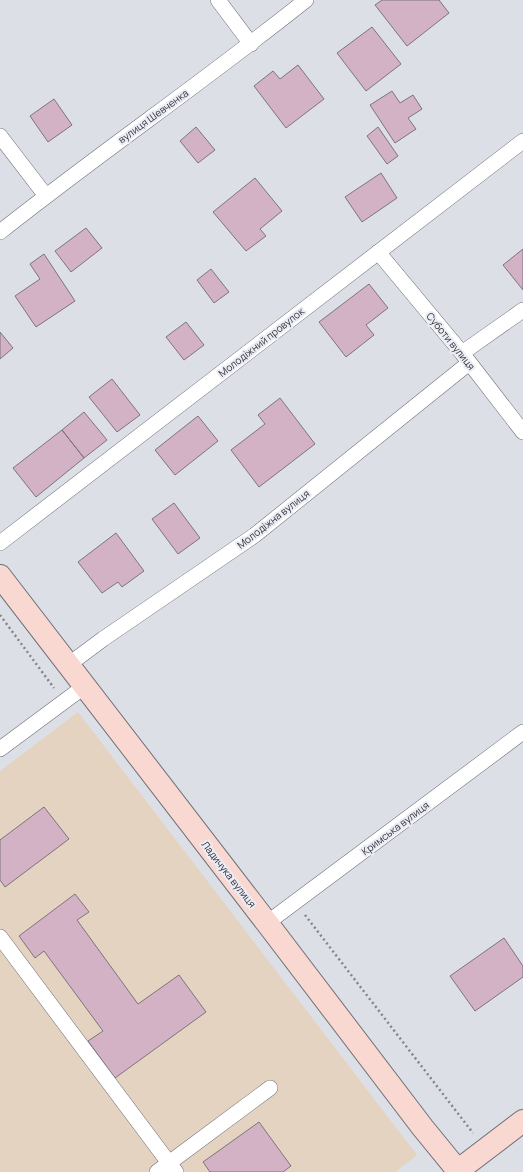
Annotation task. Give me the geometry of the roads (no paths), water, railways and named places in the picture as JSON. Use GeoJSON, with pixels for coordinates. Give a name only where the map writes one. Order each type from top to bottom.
{"type":"FeatureCollection","features":[{"type":"Feature","properties":{"kind":"street"},"geometry":{"type":"LineString","coordinates":[[218,0],[251,44]]}},
{"type":"Feature","properties":{"kind":"street","name":"вулиця Шевченка"},"geometry":{"type":"LineString","coordinates":[[0,232],[46,196],[251,44],[306,0]]}},
{"type":"Feature","properties":{"kind":"street"},"geometry":{"type":"LineString","coordinates":[[0,136],[46,196]]}},
{"type":"Feature","properties":{"kind":"street","name":"Молодіжний провулок"},"geometry":{"type":"LineString","coordinates":[[0,543],[523,141]]}},
{"type":"Feature","properties":{"kind":"street","name":"Суботи вулиця"},"geometry":{"type":"LineString","coordinates":[[378,252],[465,358],[523,432]]}},
{"type":"Feature","properties":{"kind":"street","name":"Молодіжна вулиця"},"geometry":{"type":"LineString","coordinates":[[68,665],[109,635],[255,535],[523,310]]}},
{"type":"Feature","properties":{"kind":"street","name":"Ладичука вулиця"},"geometry":{"type":"LineString","coordinates":[[0,576],[458,1172]]}},
{"type":"Feature","properties":{"kind":"street"},"geometry":{"type":"LineString","coordinates":[[0,750],[85,686]]}},
{"type":"Feature","properties":{"kind":"street","name":"Кримська вулиця"},"geometry":{"type":"LineString","coordinates":[[267,923],[523,732]]}},
{"type":"Feature","properties":{"kind":"street"},"geometry":{"type":"LineString","coordinates":[[0,937],[173,1167]]}},
{"type":"Feature","properties":{"kind":"street"},"geometry":{"type":"LineString","coordinates":[[157,1172],[173,1167],[270,1088]]}},
{"type":"Feature","properties":{"kind":"street"},"geometry":{"type":"LineString","coordinates":[[458,1172],[523,1121]]}}]}
